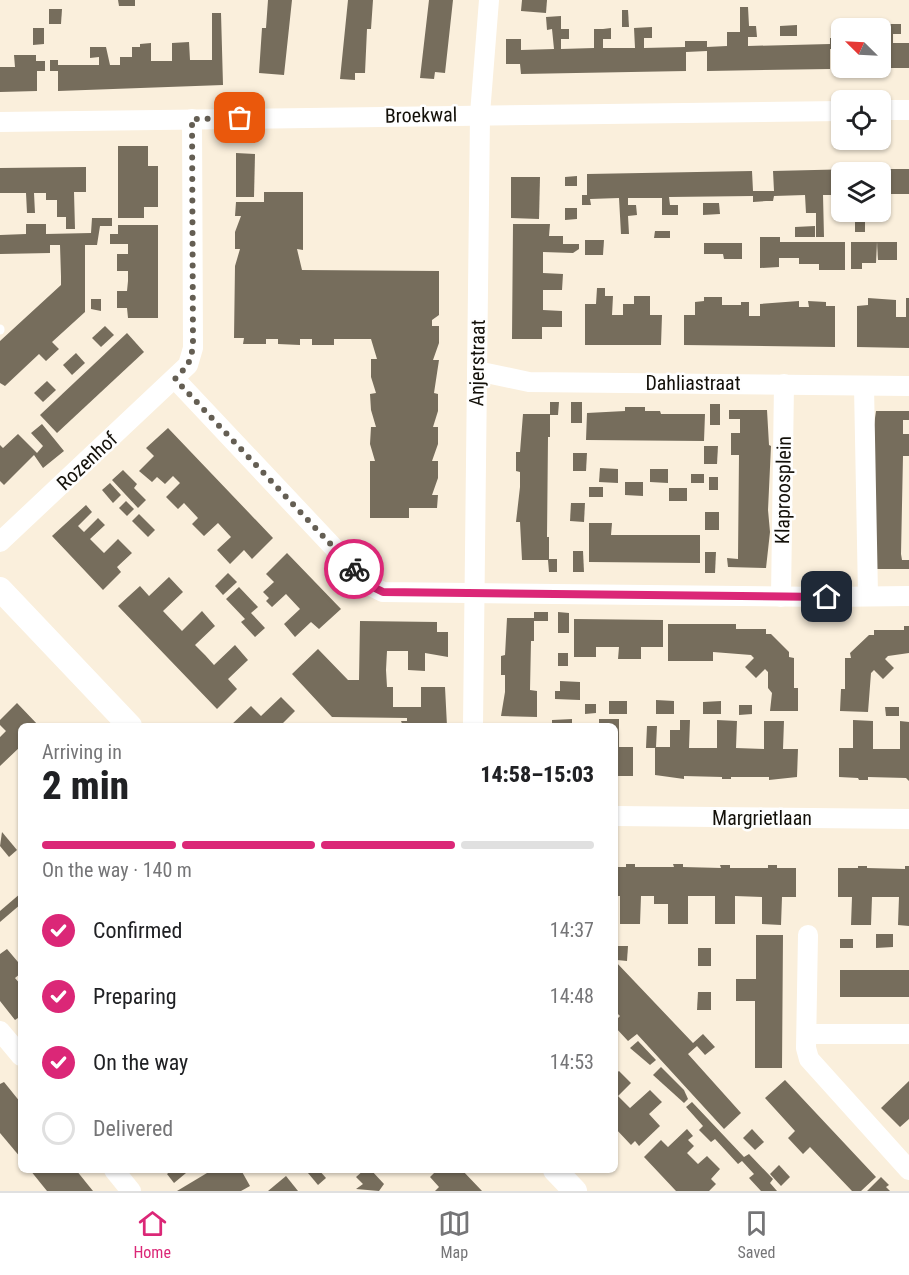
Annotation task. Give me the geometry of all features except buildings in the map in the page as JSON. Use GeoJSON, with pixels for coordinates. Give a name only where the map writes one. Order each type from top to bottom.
{"type":"FeatureCollection","features":[{"type":"Feature","properties":{"kind":"street","name":"Anjerstraat"},"geometry":{"type":"LineString","coordinates":[[473,723],[480,114],[489,0]]}},
{"type":"Feature","properties":{"kind":"street"},"geometry":{"type":"LineString","coordinates":[[891,110],[909,110]]}},
{"type":"Feature","properties":{"kind":"street","name":"Broekwal"},"geometry":{"type":"LineString","coordinates":[[0,122],[831,111]]}},
{"type":"Feature","properties":{"kind":"street","name":"Rozenhof"},"geometry":{"type":"LineString","coordinates":[[0,542],[188,365],[193,348],[192,119]]}},
{"type":"Feature","properties":{"kind":"street","name":"Dahliastraat"},"geometry":{"type":"LineString","coordinates":[[477,371],[529,382],[909,386]]}},
{"type":"Feature","properties":{"kind":"street"},"geometry":{"type":"LineString","coordinates":[[175,379],[369,585],[383,592],[781,597],[909,596]]}},
{"type":"Feature","properties":{"kind":"street","name":"Klaproosplein"},"geometry":{"type":"LineString","coordinates":[[781,597],[784,384]]}},
{"type":"Feature","properties":{"kind":"street"},"geometry":{"type":"LineString","coordinates":[[864,386],[868,595]]}},
{"type":"Feature","properties":{"kind":"street"},"geometry":{"type":"LineString","coordinates":[[0,589],[127,723]]}},
{"type":"Feature","properties":{"kind":"street","name":"Margrietlaan"},"geometry":{"type":"LineString","coordinates":[[618,816],[909,819]]}},
{"type":"Feature","properties":{"kind":"street"},"geometry":{"type":"LineString","coordinates":[[808,935],[809,1059],[909,1170]]}},
{"type":"Feature","properties":{"kind":"street"},"geometry":{"type":"LineString","coordinates":[[0,1031],[14,1050]]}},
{"type":"Feature","properties":{"kind":"street"},"geometry":{"type":"LineString","coordinates":[[807,1034],[909,1034]]}},
{"type":"Feature","properties":{"kind":"street"},"geometry":{"type":"LineString","coordinates":[[116,1173],[131,1191]]}},
{"type":"Feature","properties":{"kind":"street"},"geometry":{"type":"LineString","coordinates":[[558,1173],[575,1191]]}},
{"type":"Feature","properties":{"kind":"way so far"},"geometry":{"type":"LineString","coordinates":[[240,118],[192,119],[193,348],[188,365],[175,379],[354,569]]}},
{"type":"Feature","properties":{"kind":"route"},"geometry":{"type":"LineString","coordinates":[[354,569],[369,585],[383,592],[827,597]]}}]}
